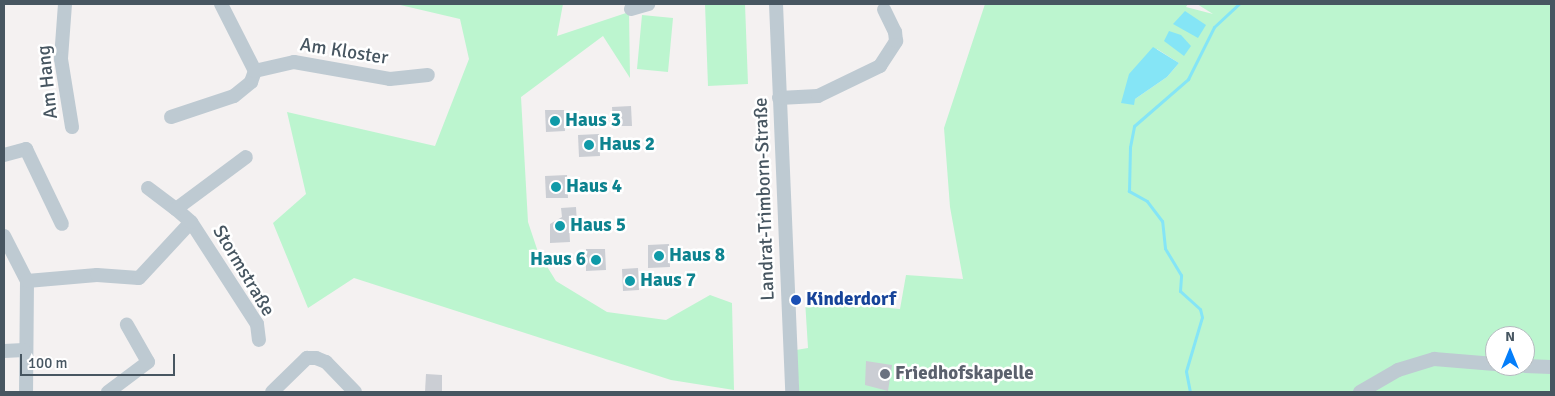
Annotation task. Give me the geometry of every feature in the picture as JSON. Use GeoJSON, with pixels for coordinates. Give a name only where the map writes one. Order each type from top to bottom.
{"type":"FeatureCollection","features":[{"type":"Feature","properties":{"kind":"street","name":"Am Hang"},"geometry":{"type":"LineString","coordinates":[[65,4],[61,60],[72,127]]}},
{"type":"Feature","properties":{"kind":"street"},"geometry":{"type":"LineString","coordinates":[[171,117],[234,96],[251,82],[255,71],[221,4]]}},
{"type":"Feature","properties":{"kind":"street"},"geometry":{"type":"LineString","coordinates":[[631,9],[648,4]]}},
{"type":"Feature","properties":{"kind":"street","name":"Landrat-Trimborn-Straße"},"geometry":{"type":"LineString","coordinates":[[776,4],[792,392]]}},
{"type":"Feature","properties":{"kind":"street"},"geometry":{"type":"LineString","coordinates":[[780,98],[818,96],[880,66],[896,41],[895,32],[884,9]]}},
{"type":"Feature","properties":{"kind":"street","name":"Am Kloster"},"geometry":{"type":"LineString","coordinates":[[255,71],[294,62],[390,79],[428,75]]}},
{"type":"Feature","properties":{"kind":"street"},"geometry":{"type":"LineString","coordinates":[[4,155],[26,149],[62,224]]}},
{"type":"Feature","properties":{"kind":"street"},"geometry":{"type":"LineString","coordinates":[[176,209],[246,156]]}},
{"type":"Feature","properties":{"kind":"street","name":"Stormstraße"},"geometry":{"type":"LineString","coordinates":[[148,188],[191,222],[258,324],[259,340]]}},
{"type":"Feature","properties":{"kind":"street"},"geometry":{"type":"LineString","coordinates":[[27,281],[97,275],[139,278],[191,222]]}},
{"type":"Feature","properties":{"kind":"street"},"geometry":{"type":"LineString","coordinates":[[4,236],[27,281],[24,350],[26,392]]}},
{"type":"Feature","properties":{"kind":"street"},"geometry":{"type":"LineString","coordinates":[[108,392],[148,362],[127,325]]}},
{"type":"Feature","properties":{"kind":"street"},"geometry":{"type":"LineString","coordinates":[[4,351],[24,350]]}},
{"type":"Feature","properties":{"kind":"street"},"geometry":{"type":"LineString","coordinates":[[272,392],[306,358],[316,358],[326,362],[355,392]]}},
{"type":"Feature","properties":{"kind":"street"},"geometry":{"type":"LineString","coordinates":[[1360,392],[1398,370],[1434,359],[1485,363]]}},
{"type":"Feature","properties":{"kind":"street"},"geometry":{"type":"LineString","coordinates":[[1535,366],[1551,367]]}},
{"type":"Feature","properties":{"kind":"green space"},"geometry":{"type":"Polygon","coordinates":[[[396,4],[563,4],[557,36],[629,12],[630,78],[603,36],[521,97],[528,222],[538,252],[556,281],[607,312],[666,320],[710,295],[732,303],[734,390],[671,380],[354,278],[308,308],[273,223],[306,194],[287,112],[435,146],[469,59],[460,19],[396,4]]]}},
{"type":"Feature","properties":{"kind":"green space"},"geometry":{"type":"Polygon","coordinates":[[[705,4],[745,4],[748,84],[708,86],[705,4]]]}},
{"type":"Feature","properties":{"kind":"green space"},"geometry":{"type":"Polygon","coordinates":[[[985,4],[1188,4],[1186,7],[1213,14],[1197,4],[1551,4],[1551,392],[799,392],[796,350],[808,348],[805,300],[900,309],[906,275],[963,279],[950,207],[944,128],[985,4]],[[1157,49],[1135,99],[1167,77],[1179,63],[1157,49]]]}},
{"type":"Feature","properties":{"kind":"green space"},"geometry":{"type":"Polygon","coordinates":[[[642,15],[673,18],[668,72],[637,69],[642,15]]]}},
{"type":"Feature","properties":{"kind":"water"},"geometry":{"type":"Polygon","coordinates":[[[1185,11],[1206,25],[1198,38],[1173,24],[1185,11]]]}},
{"type":"Feature","properties":{"kind":"water"},"geometry":{"type":"Polygon","coordinates":[[[1169,31],[1181,35],[1191,46],[1184,56],[1164,41],[1169,31]]]}},
{"type":"Feature","properties":{"kind":"water"},"geometry":{"type":"Polygon","coordinates":[[[1153,47],[1179,63],[1167,77],[1135,99],[1134,105],[1121,103],[1129,74],[1153,47]]]}},
{"type":"Feature","properties":{"kind":"building"},"geometry":{"type":"Polygon","coordinates":[[[631,106],[632,126],[613,126],[612,107],[631,106]]]}},
{"type":"Feature","properties":{"kind":"building","name":"Haus 3"},"geometry":{"type":"Polygon","coordinates":[[[545,110],[564,110],[565,131],[546,132],[545,110]]]}},
{"type":"Feature","properties":{"kind":"building","name":"Haus 2"},"geometry":{"type":"Polygon","coordinates":[[[599,134],[600,156],[579,157],[578,135],[599,134]]]}},
{"type":"Feature","properties":{"kind":"building","name":"Haus 4"},"geometry":{"type":"Polygon","coordinates":[[[567,175],[568,198],[546,198],[545,176],[567,175]]]}},
{"type":"Feature","properties":{"kind":"building","name":"Haus 5"},"geometry":{"type":"Polygon","coordinates":[[[576,207],[577,224],[569,224],[570,242],[550,243],[550,224],[562,217],[561,208],[576,207]]]}},
{"type":"Feature","properties":{"kind":"building","name":"Haus 8"},"geometry":{"type":"Polygon","coordinates":[[[669,244],[670,267],[648,268],[648,245],[669,244]]]}},
{"type":"Feature","properties":{"kind":"building","name":"Haus 6"},"geometry":{"type":"Polygon","coordinates":[[[586,249],[605,249],[606,270],[586,271],[586,249]]]}},
{"type":"Feature","properties":{"kind":"building","name":"Haus 7"},"geometry":{"type":"Polygon","coordinates":[[[638,268],[639,290],[623,291],[622,269],[638,268]]]}},
{"type":"Feature","properties":{"kind":"building","name":"Friedhofskapelle"},"geometry":{"type":"Polygon","coordinates":[[[866,361],[892,365],[888,391],[865,385],[866,361]]]}},
{"type":"Feature","properties":{"kind":"building"},"geometry":{"type":"Polygon","coordinates":[[[426,374],[442,375],[442,392],[425,392],[426,374]]]}},
{"type":"Feature","properties":{"kind":"waterway"},"geometry":{"type":"LineString","coordinates":[[1190,392],[1186,371],[1202,317],[1200,309],[1180,291],[1181,275],[1165,248],[1162,221],[1147,201],[1129,191],[1130,147],[1134,126],[1188,79],[1214,27],[1239,4]]}},
{"type":"Feature","properties":{"kind":"place","name":"Haus 3"},"geometry":{"type":"Point","coordinates":[555,121]}},
{"type":"Feature","properties":{"kind":"place","name":"Haus 2"},"geometry":{"type":"Point","coordinates":[589,145]}},
{"type":"Feature","properties":{"kind":"place","name":"Haus 4"},"geometry":{"type":"Point","coordinates":[556,187]}},
{"type":"Feature","properties":{"kind":"place","name":"Haus 5"},"geometry":{"type":"Point","coordinates":[560,226]}},
{"type":"Feature","properties":{"kind":"place","name":"Haus 8"},"geometry":{"type":"Point","coordinates":[659,256]}},
{"type":"Feature","properties":{"kind":"place","name":"Haus 6"},"geometry":{"type":"Point","coordinates":[596,260]}},
{"type":"Feature","properties":{"kind":"place","name":"Haus 7"},"geometry":{"type":"Point","coordinates":[630,281]}},
{"type":"Feature","properties":{"kind":"place","name":"Kinderdorf"},"geometry":{"type":"Point","coordinates":[796,300]}},
{"type":"Feature","properties":{"kind":"place","name":"Friedhofskapelle"},"geometry":{"type":"Point","coordinates":[885,374]}}]}
